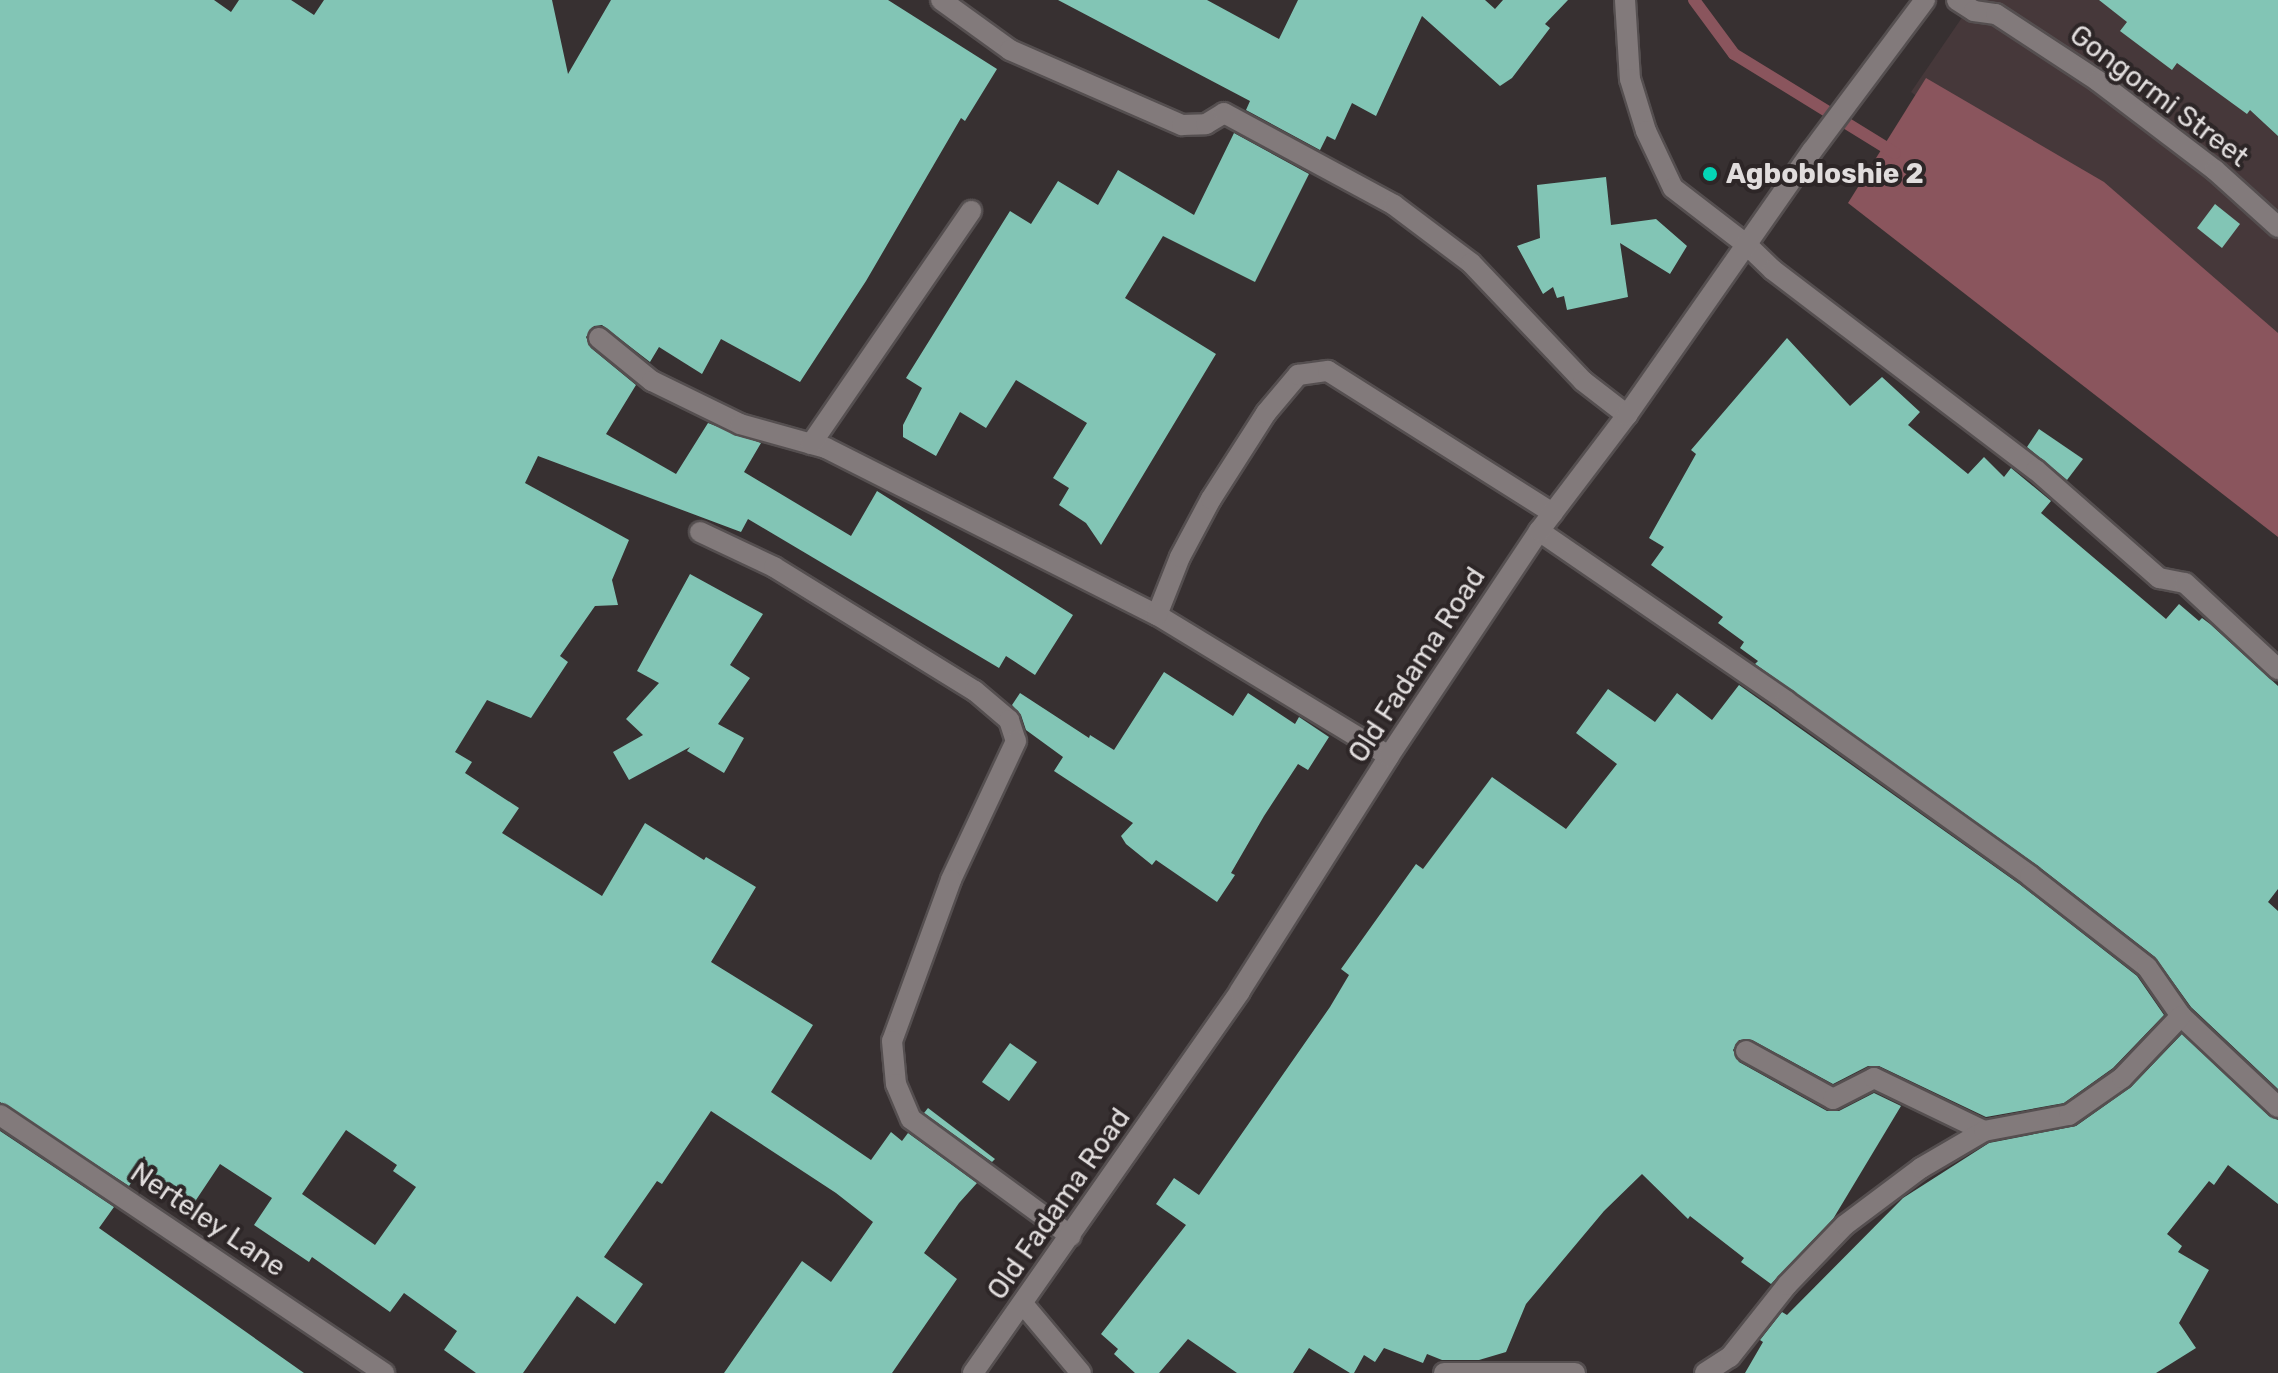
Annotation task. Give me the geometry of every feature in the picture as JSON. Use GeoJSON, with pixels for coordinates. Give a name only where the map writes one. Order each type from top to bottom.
{"type":"FeatureCollection","features":[{"type":"Feature","properties":{"kind":"street"},"geometry":{"type":"LineString","coordinates":[[941,0],[1010,50],[1182,125],[1206,124],[1224,113],[1394,205],[1471,263],[1583,381],[1627,415]]}},
{"type":"Feature","properties":{"kind":"street"},"geometry":{"type":"LineString","coordinates":[[1625,0],[1630,79],[1646,131],[1673,188],[1747,245],[1773,270],[2036,470],[2159,578],[2185,583],[2278,669]]}},
{"type":"Feature","properties":{"kind":"street","name":"Old Fadama Road"},"geometry":{"type":"LineString","coordinates":[[973,1373],[1240,991],[1389,756],[1539,531],[1627,415],[1812,151],[1925,0]]}},
{"type":"Feature","properties":{"kind":"street","name":"Gongormi Street"},"geometry":{"type":"LineString","coordinates":[[1957,0],[1974,11],[1996,14],[2098,81],[2215,170],[2278,227]]}},
{"type":"Feature","properties":{"kind":"street"},"geometry":{"type":"LineString","coordinates":[[811,444],[971,211]]}},
{"type":"Feature","properties":{"kind":"street"},"geometry":{"type":"LineString","coordinates":[[599,338],[652,381],[740,424],[826,448],[1157,615],[1389,756]]}},
{"type":"Feature","properties":{"kind":"street"},"geometry":{"type":"LineString","coordinates":[[1157,615],[1180,557],[1211,499],[1266,413],[1298,375],[1328,371],[1553,513]]}},
{"type":"Feature","properties":{"kind":"street"},"geometry":{"type":"LineString","coordinates":[[1539,531],[1786,701],[2030,876],[2147,967],[2181,1016],[2278,1107]]}},
{"type":"Feature","properties":{"kind":"street"},"geometry":{"type":"LineString","coordinates":[[700,532],[774,567],[975,691],[1009,720],[1016,741],[951,880],[892,1041],[896,1084],[911,1119],[1071,1236]]}},
{"type":"Feature","properties":{"kind":"street"},"geometry":{"type":"LineString","coordinates":[[1705,1373],[1730,1357],[1787,1285],[1845,1225],[1921,1168],[1984,1131],[2069,1115],[2122,1078],[2181,1016]]}},
{"type":"Feature","properties":{"kind":"street"},"geometry":{"type":"LineString","coordinates":[[1746,1051],[1833,1099],[1874,1078],[1984,1131]]}},
{"type":"Feature","properties":{"kind":"street","name":"Nerteley Lane"},"geometry":{"type":"LineString","coordinates":[[0,1115],[384,1373]]}},
{"type":"Feature","properties":{"kind":"street"},"geometry":{"type":"LineString","coordinates":[[1023,1304],[1081,1373]]}},
{"type":"Feature","properties":{"kind":"street"},"geometry":{"type":"LineString","coordinates":[[1444,1373],[1575,1373]]}},
{"type":"Feature","properties":{"kind":"shaded area"},"geometry":{"type":"Polygon","coordinates":[[[1974,0],[2278,0],[2278,366],[1911,92],[1974,0]]]}},
{"type":"Feature","properties":{"kind":"shaded area"},"geometry":{"type":"Polygon","coordinates":[[[1926,78],[2104,182],[2278,333],[2278,537],[1848,203],[1926,78]]]}},
{"type":"Feature","properties":{"kind":"building"},"geometry":{"type":"Polygon","coordinates":[[[0,0],[214,0],[231,12],[239,0],[291,0],[314,15],[324,0],[552,0],[568,74],[611,0],[888,0],[997,69],[965,121],[961,118],[866,281],[800,382],[721,339],[702,374],[659,347],[650,362],[602,325],[594,326],[586,337],[591,348],[636,385],[606,434],[676,474],[708,423],[761,443],[744,472],[851,536],[877,491],[1073,615],[1035,675],[1006,656],[999,668],[748,519],[741,532],[538,456],[525,483],[629,540],[612,580],[618,605],[595,606],[560,656],[568,662],[531,718],[487,700],[455,752],[472,762],[465,773],[519,808],[502,833],[602,896],[645,823],[704,860],[706,857],[756,887],[711,962],[813,1025],[771,1092],[871,1160],[891,1132],[902,1141],[908,1133],[977,1183],[924,1253],[957,1279],[892,1373],[724,1373],[802,1261],[831,1282],[873,1222],[836,1193],[711,1111],[662,1184],[657,1181],[604,1257],[643,1284],[615,1324],[577,1296],[523,1373],[476,1373],[444,1350],[457,1331],[404,1293],[390,1312],[312,1257],[309,1262],[254,1225],[272,1198],[220,1164],[194,1203],[142,1167],[129,1186],[0,1102],[0,0]],[[346,1130],[302,1194],[375,1245],[416,1187],[393,1171],[397,1165],[346,1130]]]}},
{"type":"Feature","properties":{"kind":"building"},"geometry":{"type":"Polygon","coordinates":[[[1058,0],[1207,0],[1279,39],[1298,0],[1485,0],[1495,9],[1503,0],[1568,0],[1545,24],[1550,28],[1512,78],[1500,86],[1422,16],[1376,116],[1352,103],[1335,140],[1327,136],[1320,150],[1246,110],[1250,101],[1058,0]]]}},
{"type":"Feature","properties":{"kind":"building"},"geometry":{"type":"Polygon","coordinates":[[[2099,0],[2278,0],[2278,136],[2250,110],[2247,114],[2177,63],[2172,70],[2120,31],[2127,22],[2099,0]]]}},
{"type":"Feature","properties":{"kind":"building"},"geometry":{"type":"Polygon","coordinates":[[[1234,133],[1309,174],[1255,282],[1163,236],[1125,298],[1216,354],[1101,545],[1086,523],[1059,505],[1069,488],[1053,478],[1087,423],[1016,380],[986,428],[960,412],[936,456],[903,437],[903,425],[922,388],[906,378],[1010,211],[1031,224],[1058,181],[1098,205],[1118,170],[1194,215],[1234,133]]]}},
{"type":"Feature","properties":{"kind":"building"},"geometry":{"type":"Polygon","coordinates":[[[1606,177],[1611,225],[1656,219],[1687,246],[1670,274],[1620,243],[1628,297],[1567,310],[1564,296],[1557,298],[1553,287],[1543,294],[1517,246],[1540,238],[1537,185],[1606,177]]]}},
{"type":"Feature","properties":{"kind":"building"},"geometry":{"type":"Polygon","coordinates":[[[2215,204],[2240,224],[2222,248],[2197,228],[2215,204]]]}},
{"type":"Feature","properties":{"kind":"building"},"geometry":{"type":"Polygon","coordinates":[[[1787,338],[1850,406],[1882,377],[1920,412],[1908,425],[1968,474],[1984,457],[2004,477],[2011,468],[2051,501],[2041,513],[2166,619],[2179,604],[2199,621],[2202,618],[2210,624],[2278,686],[2278,889],[2268,902],[2278,911],[2278,1089],[2191,1007],[2155,957],[2038,866],[1755,664],[1758,661],[1740,648],[1744,642],[1718,623],[1723,617],[1651,565],[1664,547],[1649,538],[1696,454],[1691,450],[1787,338]]]}},
{"type":"Feature","properties":{"kind":"building"},"geometry":{"type":"Polygon","coordinates":[[[2039,429],[2083,459],[2067,480],[2027,447],[2039,429]]]}},
{"type":"Feature","properties":{"kind":"building"},"geometry":{"type":"Polygon","coordinates":[[[690,574],[763,614],[730,665],[750,678],[718,724],[744,738],[724,773],[687,751],[690,747],[629,780],[613,752],[643,735],[626,719],[659,683],[637,671],[690,574]]]}},
{"type":"Feature","properties":{"kind":"building"},"geometry":{"type":"Polygon","coordinates":[[[1164,672],[1233,716],[1248,693],[1295,724],[1299,717],[1329,737],[1308,770],[1298,764],[1264,816],[1231,873],[1235,875],[1217,902],[1156,860],[1152,865],[1126,844],[1121,836],[1133,823],[1054,771],[1063,757],[1026,730],[1021,715],[1012,705],[1020,693],[1089,738],[1090,735],[1114,750],[1164,672]]]}},
{"type":"Feature","properties":{"kind":"building"},"geometry":{"type":"Polygon","coordinates":[[[1739,685],[2022,886],[2137,976],[2164,1015],[2113,1068],[2064,1103],[1986,1117],[1879,1066],[1868,1066],[1833,1084],[1752,1040],[1739,1040],[1733,1050],[1739,1062],[1827,1111],[1839,1111],[1874,1093],[1901,1106],[1833,1219],[1771,1284],[1741,1262],[1744,1258],[1690,1216],[1688,1219],[1642,1174],[1604,1211],[1526,1304],[1506,1352],[1479,1360],[1442,1360],[1427,1354],[1423,1363],[1384,1348],[1375,1362],[1364,1355],[1354,1373],[1309,1348],[1293,1373],[1237,1373],[1188,1339],[1159,1373],[1135,1373],[1114,1354],[1118,1349],[1101,1334],[1186,1225],[1156,1204],[1174,1178],[1199,1195],[1330,1007],[1349,975],[1341,969],[1416,864],[1423,869],[1492,777],[1566,829],[1617,764],[1576,733],[1608,689],[1655,722],[1677,693],[1712,720],[1739,685]]]}},
{"type":"Feature","properties":{"kind":"building"},"geometry":{"type":"Polygon","coordinates":[[[2182,1034],[2269,1116],[2278,1120],[2278,1204],[2228,1165],[2214,1185],[2209,1181],[2167,1234],[2182,1246],[2178,1252],[2209,1270],[2179,1323],[2196,1348],[2156,1373],[1745,1373],[1763,1342],[1760,1340],[1782,1312],[1787,1315],[1903,1198],[1989,1143],[2076,1126],[2131,1087],[2182,1034]]]}},
{"type":"Feature","properties":{"kind":"building"},"geometry":{"type":"Polygon","coordinates":[[[1010,1043],[1037,1062],[1009,1101],[982,1082],[1010,1043]]]}},
{"type":"Feature","properties":{"kind":"building"},"geometry":{"type":"Polygon","coordinates":[[[928,1108],[995,1159],[992,1162],[924,1113],[928,1108]]]}},
{"type":"Feature","properties":{"kind":"building"},"geometry":{"type":"Polygon","coordinates":[[[0,1131],[114,1207],[99,1228],[304,1373],[0,1373],[0,1131]]]}},
{"type":"Feature","properties":{"kind":"waterway"},"geometry":{"type":"LineString","coordinates":[[1694,0],[1734,54],[1895,153]]}},
{"type":"Feature","properties":{"kind":"place","name":"Agbobloshie 2"},"geometry":{"type":"Point","coordinates":[1710,174]}}]}
